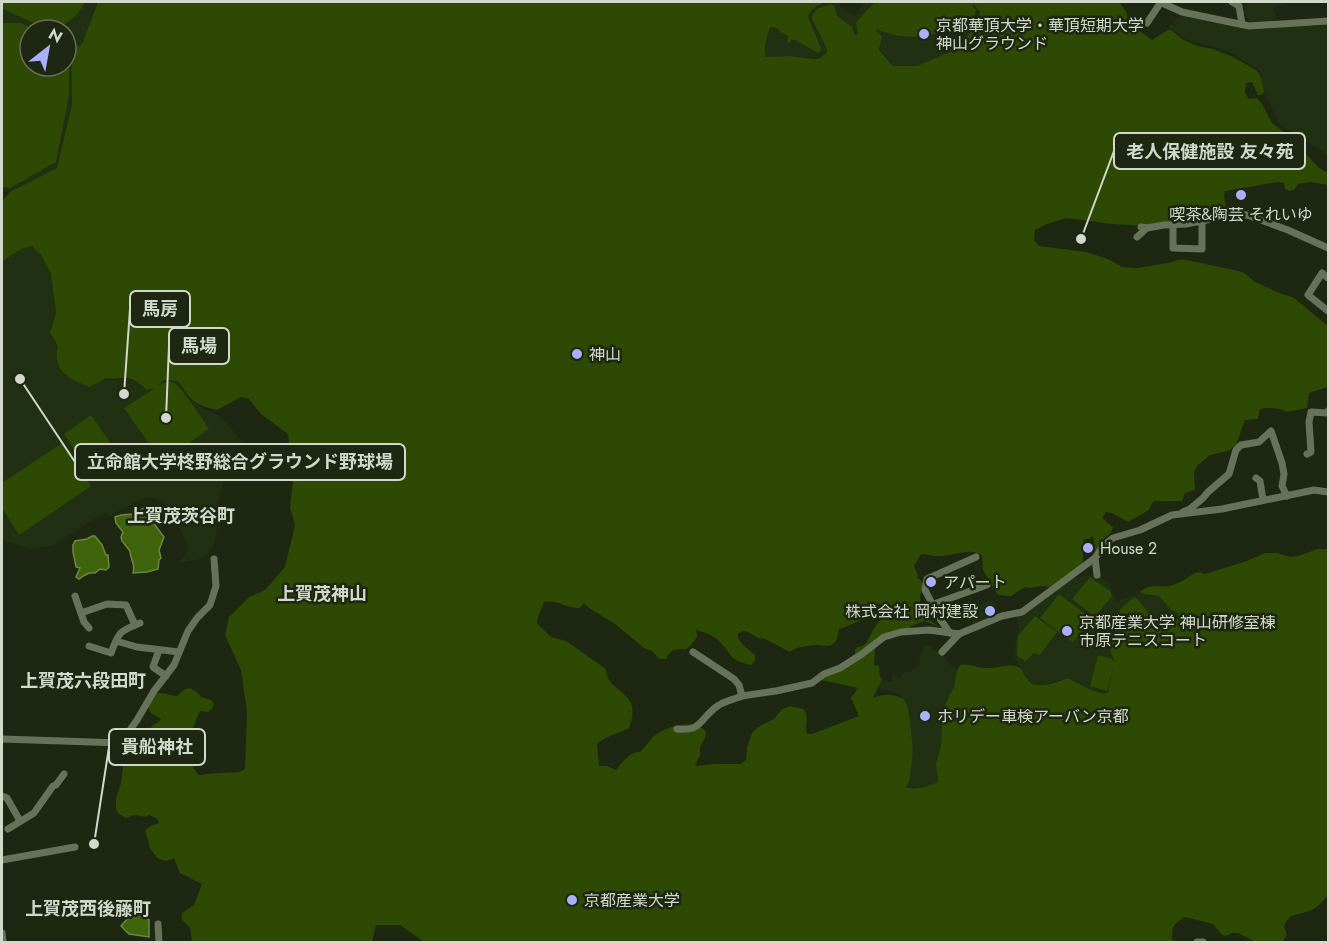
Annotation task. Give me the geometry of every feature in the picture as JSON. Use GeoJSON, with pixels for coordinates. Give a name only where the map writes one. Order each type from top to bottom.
{"type":"FeatureCollection","features":[{"type":"Feature","properties":{"kind":"street"},"geometry":{"type":"LineString","coordinates":[[1147,23],[1161,2],[1182,12],[1249,26],[1329,21]]}},
{"type":"Feature","properties":{"kind":"street"},"geometry":{"type":"LineString","coordinates":[[1236,3],[1242,24]]}},
{"type":"Feature","properties":{"kind":"street"},"geometry":{"type":"LineString","coordinates":[[1137,237],[1144,228],[1186,224],[1237,214],[1246,215],[1328,245]]}},
{"type":"Feature","properties":{"kind":"street"},"geometry":{"type":"LineString","coordinates":[[1173,224],[1173,248],[1202,249],[1202,220]]}},
{"type":"Feature","properties":{"kind":"street"},"geometry":{"type":"LineString","coordinates":[[1329,278],[1322,273],[1308,295],[1329,311]]}},
{"type":"Feature","properties":{"kind":"street"},"geometry":{"type":"LineString","coordinates":[[1307,453],[1311,452],[1309,422],[1311,412],[1327,413],[1329,411]]}},
{"type":"Feature","properties":{"kind":"street"},"geometry":{"type":"LineString","coordinates":[[1178,515],[1190,509],[1229,474],[1236,450],[1241,445],[1258,441],[1271,430],[1282,462],[1284,474],[1282,486],[1287,496]]}},
{"type":"Feature","properties":{"kind":"street"},"geometry":{"type":"LineString","coordinates":[[1256,478],[1260,481],[1263,500]]}},
{"type":"Feature","properties":{"kind":"street"},"geometry":{"type":"LineString","coordinates":[[942,652],[959,634],[1002,616],[1022,612],[1095,558],[1104,545],[1113,538],[1140,530],[1172,515],[1222,509],[1314,490],[1329,492]]}},
{"type":"Feature","properties":{"kind":"street"},"geometry":{"type":"LineString","coordinates":[[950,633],[925,590],[927,579],[976,557]]}},
{"type":"Feature","properties":{"kind":"street"},"geometry":{"type":"LineString","coordinates":[[1095,558],[1097,575]]}},
{"type":"Feature","properties":{"kind":"street"},"geometry":{"type":"LineString","coordinates":[[2,739],[121,743],[154,691],[174,665],[188,632],[197,618],[210,605],[216,586],[214,559]]}},
{"type":"Feature","properties":{"kind":"street"},"geometry":{"type":"LineString","coordinates":[[934,604],[987,585]]}},
{"type":"Feature","properties":{"kind":"street"},"geometry":{"type":"LineString","coordinates":[[75,596],[84,622],[89,628]]}},
{"type":"Feature","properties":{"kind":"street"},"geometry":{"type":"LineString","coordinates":[[81,613],[107,604],[126,605],[137,624],[121,631],[111,653],[89,646]]}},
{"type":"Feature","properties":{"kind":"street"},"geometry":{"type":"LineString","coordinates":[[677,729],[695,728],[718,705],[742,696],[812,683],[862,654],[884,637],[901,632],[928,630],[959,634]]}},
{"type":"Feature","properties":{"kind":"street"},"geometry":{"type":"LineString","coordinates":[[116,641],[137,647],[179,652]]}},
{"type":"Feature","properties":{"kind":"street"},"geometry":{"type":"LineString","coordinates":[[159,650],[153,667],[166,676]]}},
{"type":"Feature","properties":{"kind":"street"},"geometry":{"type":"LineString","coordinates":[[693,652],[734,679],[739,685],[742,696]]}},
{"type":"Feature","properties":{"kind":"street"},"geometry":{"type":"LineString","coordinates":[[8,829],[34,813],[64,774]]}},
{"type":"Feature","properties":{"kind":"street"},"geometry":{"type":"LineString","coordinates":[[2,796],[7,798],[20,821]]}},
{"type":"Feature","properties":{"kind":"street"},"geometry":{"type":"LineString","coordinates":[[2,860],[75,847]]}},
{"type":"Feature","properties":{"kind":"street"},"geometry":{"type":"LineString","coordinates":[[158,924],[159,942]]}},
{"type":"Feature","properties":{"kind":"street"},"geometry":{"type":"LineString","coordinates":[[2,933],[3,942]]}},
{"type":"Feature","properties":{"kind":"shaded area"},"geometry":{"type":"Polygon","coordinates":[[[2,2],[98,2],[82,44],[78,46],[78,18],[18,18],[18,78],[72,78],[72,104],[57,168],[10,192],[2,191],[2,2]]]}},
{"type":"Feature","properties":{"kind":"shaded area"},"geometry":{"type":"Polygon","coordinates":[[[2,2],[85,2],[72,18],[23,18],[2,7],[2,2]]]}},
{"type":"Feature","properties":{"kind":"shaded area"},"geometry":{"type":"Polygon","coordinates":[[[98,2],[828,2],[815,7],[808,17],[821,48],[820,52],[795,40],[787,44],[788,36],[779,29],[771,27],[766,42],[766,57],[790,56],[816,59],[821,58],[827,52],[812,16],[818,9],[830,4],[834,5],[837,16],[852,27],[855,35],[858,34],[856,23],[875,2],[1119,2],[1127,13],[1127,22],[1152,40],[1171,30],[1184,40],[1231,56],[1256,70],[1261,77],[1264,92],[1258,95],[1252,82],[1246,83],[1245,93],[1249,99],[1257,98],[1272,123],[1292,138],[1319,168],[1328,173],[1328,185],[1310,182],[1298,184],[1294,190],[1290,191],[1285,189],[1284,183],[1278,182],[1225,191],[1227,211],[1223,214],[1177,219],[1149,226],[1066,218],[1035,230],[1034,240],[1039,246],[1086,252],[1108,259],[1122,267],[1137,268],[1182,259],[1239,271],[1255,282],[1294,298],[1328,326],[1328,387],[1309,393],[1307,408],[1287,412],[1274,408],[1260,409],[1258,419],[1245,420],[1236,445],[1228,451],[1210,455],[1197,466],[1194,472],[1195,490],[1185,493],[1182,501],[1155,501],[1149,510],[1128,522],[1106,512],[1102,518],[1113,527],[1111,533],[1105,537],[1096,553],[1093,536],[1083,539],[1082,567],[1050,587],[1025,587],[1011,596],[997,594],[983,570],[982,555],[972,552],[945,556],[921,554],[914,566],[917,578],[924,586],[920,597],[919,612],[937,626],[924,621],[855,655],[857,647],[866,643],[886,611],[878,603],[863,615],[861,620],[839,629],[836,640],[830,646],[807,646],[790,652],[743,631],[738,634],[738,638],[755,655],[755,661],[751,665],[731,656],[718,640],[696,630],[696,639],[689,647],[674,650],[666,659],[659,659],[652,651],[644,648],[615,624],[584,603],[580,608],[576,608],[544,602],[537,623],[551,637],[566,641],[606,669],[612,684],[629,699],[632,715],[629,728],[597,744],[599,766],[607,766],[616,770],[630,755],[640,752],[655,736],[675,726],[696,725],[706,732],[700,747],[700,756],[695,765],[741,764],[746,760],[752,733],[758,727],[774,719],[781,710],[790,706],[804,709],[807,716],[807,734],[859,716],[851,698],[858,688],[821,680],[875,647],[874,665],[879,666],[882,679],[873,698],[892,695],[906,702],[913,751],[910,776],[906,787],[918,788],[938,782],[936,764],[941,746],[942,723],[938,721],[954,687],[960,665],[985,668],[1016,666],[1022,670],[1028,680],[1036,685],[1047,685],[1068,678],[1104,694],[1108,692],[1113,668],[1107,691],[1090,686],[1098,655],[1115,660],[1110,647],[1118,623],[1115,619],[1123,606],[1135,597],[1157,623],[1168,628],[1178,618],[1178,613],[1171,610],[1159,596],[1140,592],[1143,589],[1171,585],[1196,573],[1205,574],[1265,553],[1277,553],[1290,557],[1318,549],[1328,549],[1327,896],[1315,908],[1289,918],[1284,927],[1285,939],[1281,942],[1256,942],[1238,933],[1222,935],[1213,924],[1185,917],[1173,928],[1172,939],[1177,942],[424,942],[400,925],[376,925],[372,942],[192,942],[190,928],[182,920],[182,913],[194,905],[202,884],[180,873],[174,858],[166,861],[157,858],[150,848],[145,830],[159,823],[158,819],[149,815],[145,817],[135,815],[126,818],[116,809],[116,798],[121,783],[124,759],[161,719],[151,713],[148,707],[153,695],[157,694],[177,696],[190,688],[214,704],[208,712],[200,711],[188,736],[192,762],[199,775],[240,772],[245,769],[247,712],[241,670],[225,635],[229,617],[249,597],[265,590],[285,567],[295,525],[290,507],[293,481],[288,434],[261,414],[249,399],[241,397],[217,410],[194,401],[178,381],[164,380],[157,387],[167,382],[178,386],[209,429],[162,462],[124,408],[155,388],[147,390],[133,380],[125,378],[106,378],[90,387],[69,377],[60,368],[57,362],[58,346],[50,333],[56,313],[51,274],[41,255],[32,246],[21,249],[3,261],[2,201],[10,192],[57,168],[72,104],[72,78],[78,78],[78,46],[82,44],[98,2]],[[974,5],[972,6],[976,10],[973,23],[966,29],[960,23],[930,35],[908,37],[876,29],[876,31],[882,36],[879,50],[893,66],[917,66],[952,51],[973,30],[980,12],[974,5]]]}},
{"type":"Feature","properties":{"kind":"shaded area","name":"京都華頂大学・華頂短期大学 神山グラウンド"},"geometry":{"type":"Polygon","coordinates":[[[828,2],[841,2],[839,6],[854,16],[864,2],[972,2],[980,12],[973,30],[952,51],[917,66],[894,66],[879,50],[881,45],[861,32],[854,37],[826,47],[827,52],[821,58],[765,56],[766,41],[771,26],[777,29],[808,17],[814,7],[828,2]]]}},
{"type":"Feature","properties":{"kind":"shaded area"},"geometry":{"type":"Polygon","coordinates":[[[1249,2],[1286,2],[1273,8],[1277,18],[1269,22],[1251,23],[1243,12],[1249,2]]]}},
{"type":"Feature","properties":{"kind":"shaded area"},"geometry":{"type":"Polygon","coordinates":[[[1184,15],[1249,29],[1328,25],[1328,155],[1280,125],[1263,88],[1259,70],[1231,53],[1186,40],[1169,27],[1176,19],[1184,15]]]}},
{"type":"Feature","properties":{"kind":"shaded area"},"geometry":{"type":"Polygon","coordinates":[[[2,23],[18,23],[18,78],[69,78],[69,96],[56,162],[10,188],[2,187],[2,23]]]}},
{"type":"Feature","properties":{"kind":"shaded area"},"geometry":{"type":"Polygon","coordinates":[[[32,246],[41,255],[51,274],[56,313],[50,333],[90,387],[106,378],[114,380],[127,378],[147,390],[164,380],[178,381],[189,397],[201,407],[220,416],[241,440],[243,447],[225,479],[216,507],[215,540],[210,551],[202,559],[177,563],[186,555],[189,547],[164,502],[146,497],[108,517],[105,513],[51,546],[31,549],[2,540],[2,258],[4,261],[21,249],[32,246]]]}},
{"type":"Feature","properties":{"kind":"shaded area"},"geometry":{"type":"Polygon","coordinates":[[[91,415],[110,442],[82,462],[64,434],[91,415]]]}},
{"type":"Feature","properties":{"kind":"shaded area"},"geometry":{"type":"Polygon","coordinates":[[[62,443],[91,486],[19,535],[2,508],[2,483],[62,443]]]}},
{"type":"Feature","properties":{"kind":"shaded area"},"geometry":{"type":"Polygon","coordinates":[[[144,508],[151,509],[158,517],[155,525],[164,537],[159,550],[161,558],[158,569],[133,573],[134,567],[130,551],[122,541],[123,532],[116,523],[115,517],[134,514],[144,508]]]}},
{"type":"Feature","properties":{"kind":"shaded area"},"geometry":{"type":"Polygon","coordinates":[[[95,536],[108,555],[109,567],[79,579],[76,577],[80,568],[76,567],[73,545],[75,541],[95,536]]]}},
{"type":"Feature","properties":{"kind":"shaded area","name":"京都産業大学 神山研修室棟 市原テニスコート"},"geometry":{"type":"Polygon","coordinates":[[[1099,574],[1109,584],[1116,600],[1140,592],[1159,596],[1171,610],[1178,613],[1179,618],[1168,628],[1160,626],[1135,597],[1117,613],[1115,659],[1108,692],[1104,694],[1089,689],[1068,678],[1036,685],[1028,680],[1014,657],[1019,627],[1016,616],[1022,616],[1072,579],[1099,574]]]}},
{"type":"Feature","properties":{"kind":"shaded area"},"geometry":{"type":"Polygon","coordinates":[[[1090,577],[1110,591],[1112,596],[1095,617],[1073,600],[1090,577]]]}},
{"type":"Feature","properties":{"kind":"shaded area"},"geometry":{"type":"Polygon","coordinates":[[[1059,594],[1092,619],[1072,642],[1040,618],[1059,594]]]}},
{"type":"Feature","properties":{"kind":"shaded area"},"geometry":{"type":"Polygon","coordinates":[[[993,599],[997,615],[974,625],[968,609],[993,599]]]}},
{"type":"Feature","properties":{"kind":"shaded area"},"geometry":{"type":"Polygon","coordinates":[[[1035,616],[1057,632],[1040,655],[1034,653],[1025,661],[1017,656],[1018,636],[1035,616]]]}},
{"type":"Feature","properties":{"kind":"shaded area","name":"ホリデー車検アーバン京都"},"geometry":{"type":"Polygon","coordinates":[[[924,644],[939,651],[954,668],[958,669],[942,723],[941,746],[936,764],[938,782],[911,789],[906,787],[910,777],[910,712],[904,699],[896,693],[878,688],[882,679],[892,682],[892,674],[900,678],[904,672],[910,672],[918,666],[924,644]]]}},
{"type":"Feature","properties":{"kind":"shaded area"},"geometry":{"type":"Polygon","coordinates":[[[135,910],[149,920],[149,937],[129,934],[121,926],[135,910]]]}},
{"type":"Feature","properties":{"kind":"place","name":"京都華頂大学・華頂短期大学 神山グラウンド"},"geometry":{"type":"Point","coordinates":[924,34]}},
{"type":"Feature","properties":{"kind":"place","name":"喫茶&陶芸 それいゆ"},"geometry":{"type":"Point","coordinates":[1241,195]}},
{"type":"Feature","properties":{"kind":"place","name":"老人保健施設 友々苑"},"geometry":{"type":"Point","coordinates":[1081,239]}},
{"type":"Feature","properties":{"kind":"place","name":"神山"},"geometry":{"type":"Point","coordinates":[577,354]}},
{"type":"Feature","properties":{"kind":"place","name":"立命館大学柊野総合グラウンド野球場"},"geometry":{"type":"Point","coordinates":[20,379]}},
{"type":"Feature","properties":{"kind":"place","name":"馬房"},"geometry":{"type":"Point","coordinates":[124,394]}},
{"type":"Feature","properties":{"kind":"place","name":"馬場"},"geometry":{"type":"Point","coordinates":[166,418]}},
{"type":"Feature","properties":{"kind":"place","name":"House 2"},"geometry":{"type":"Point","coordinates":[1088,548]}},
{"type":"Feature","properties":{"kind":"place","name":"アパート"},"geometry":{"type":"Point","coordinates":[931,582]}},
{"type":"Feature","properties":{"kind":"place","name":"株式会社 岡村建設"},"geometry":{"type":"Point","coordinates":[990,611]}},
{"type":"Feature","properties":{"kind":"place","name":"京都産業大学 神山研修室棟 市原テニスコート"},"geometry":{"type":"Point","coordinates":[1067,631]}},
{"type":"Feature","properties":{"kind":"place","name":"ホリデー車検アーバン京都"},"geometry":{"type":"Point","coordinates":[925,716]}},
{"type":"Feature","properties":{"kind":"place","name":"貴船神社"},"geometry":{"type":"Point","coordinates":[94,844]}},
{"type":"Feature","properties":{"kind":"place","name":"京都産業大学"},"geometry":{"type":"Point","coordinates":[572,900]}},
{"type":"Feature","properties":{"kind":"district","name":"上賀茂茨谷町"},"geometry":{"type":"Point","coordinates":[181,516]}},
{"type":"Feature","properties":{"kind":"district","name":"上賀茂神山"},"geometry":{"type":"Point","coordinates":[322,594]}},
{"type":"Feature","properties":{"kind":"district","name":"上賀茂六段田町"},"geometry":{"type":"Point","coordinates":[83,681]}},
{"type":"Feature","properties":{"kind":"district","name":"上賀茂西後藤町"},"geometry":{"type":"Point","coordinates":[88,909]}}]}
